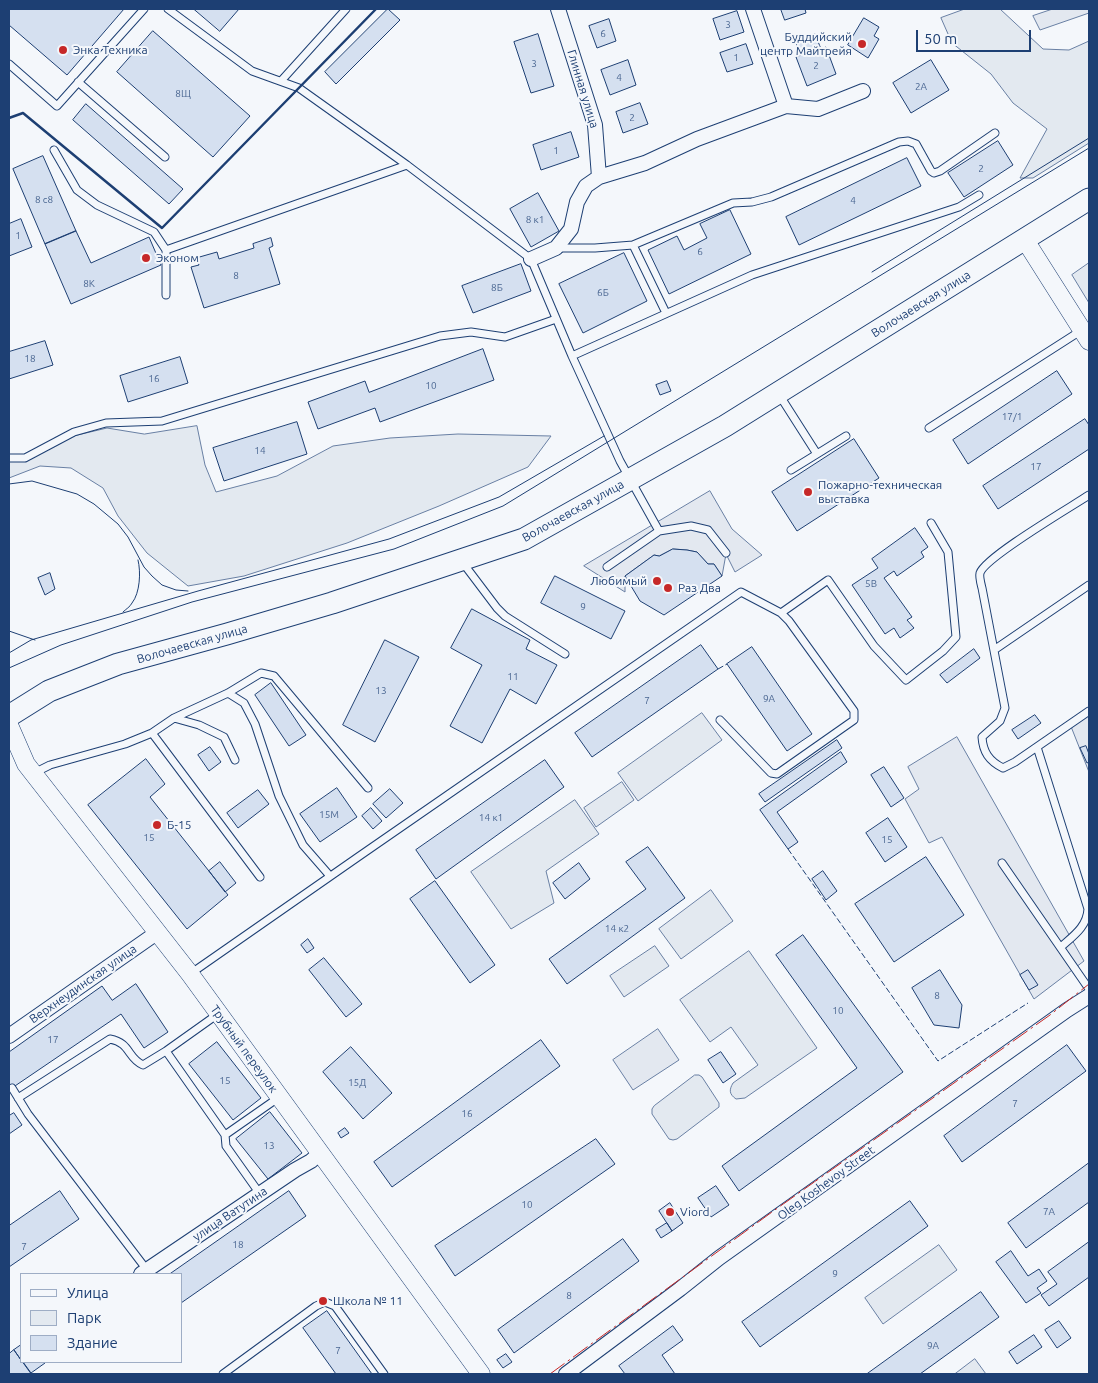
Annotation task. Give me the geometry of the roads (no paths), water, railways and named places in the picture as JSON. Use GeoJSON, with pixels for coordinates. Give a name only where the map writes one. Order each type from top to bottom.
{"type":"FeatureCollection","features":[{"type":"Feature","properties":{"kind":"main road","name":"Волочаевская улица"},"geometry":{"type":"LineString","coordinates":[[9,716],[49,691],[118,664],[322,606],[524,539],[725,426],[1089,199]]}},
{"type":"Feature","properties":{"kind":"street","name":"Глинная улица"},"geometry":{"type":"LineString","coordinates":[[558,9],[595,125],[600,178]]}},
{"type":"Feature","properties":{"kind":"street"},"geometry":{"type":"LineString","coordinates":[[753,9],[786,106]]}},
{"type":"Feature","properties":{"kind":"street"},"geometry":{"type":"LineString","coordinates":[[532,259],[556,248],[571,228],[577,202],[586,186],[600,178],[645,163],[697,138],[786,106],[818,109],[863,91]]}},
{"type":"Feature","properties":{"kind":"street"},"geometry":{"type":"LineString","coordinates":[[1025,240],[1087,332]]}},
{"type":"Feature","properties":{"kind":"street","name":"Трубный переулок"},"geometry":{"type":"LineString","coordinates":[[9,725],[26,764],[190,974],[481,1374]]}},
{"type":"Feature","properties":{"kind":"street","name":"Верхнеудинская улица"},"geometry":{"type":"LineString","coordinates":[[9,1036],[158,932]]}},
{"type":"Feature","properties":{"kind":"street","name":"Oleg Koshevoy Street"},"geometry":{"type":"LineString","coordinates":[[569,1373],[719,1258],[1051,1021],[1089,996]]}},
{"type":"Feature","properties":{"kind":"street","name":"улица Ватутина"},"geometry":{"type":"LineString","coordinates":[[144,1272],[320,1154]]}},
{"type":"Feature","properties":{"kind":"lane"},"geometry":{"type":"LineString","coordinates":[[9,64],[57,106],[144,9]]}},
{"type":"Feature","properties":{"kind":"lane"},"geometry":{"type":"LineString","coordinates":[[168,9],[252,71],[299,88],[407,165],[532,259],[572,356],[630,480],[659,531]]}},
{"type":"Feature","properties":{"kind":"lane"},"geometry":{"type":"LineString","coordinates":[[281,81],[346,9]]}},
{"type":"Feature","properties":{"kind":"lane"},"geometry":{"type":"LineString","coordinates":[[78,82],[165,157]]}},
{"type":"Feature","properties":{"kind":"lane"},"geometry":{"type":"LineString","coordinates":[[556,248],[595,248],[633,245],[733,203],[752,202],[770,197],[899,142],[908,141],[916,144],[934,173],[940,171],[995,133]]}},
{"type":"Feature","properties":{"kind":"lane"},"geometry":{"type":"LineString","coordinates":[[54,150],[77,190],[97,205],[154,232],[166,250],[166,296]]}},
{"type":"Feature","properties":{"kind":"lane"},"geometry":{"type":"LineString","coordinates":[[166,250],[407,165]]}},
{"type":"Feature","properties":{"kind":"lane"},"geometry":{"type":"LineString","coordinates":[[572,356],[752,275],[959,207],[979,196]]}},
{"type":"Feature","properties":{"kind":"lane"},"geometry":{"type":"LineString","coordinates":[[633,245],[666,313]]}},
{"type":"Feature","properties":{"kind":"lane"},"geometry":{"type":"LineString","coordinates":[[9,458],[25,458],[74,432],[106,423],[162,421],[440,336],[471,332],[505,337],[556,319]]}},
{"type":"Feature","properties":{"kind":"lane"},"geometry":{"type":"LineString","coordinates":[[929,428],[1087,332]]}},
{"type":"Feature","properties":{"kind":"lane"},"geometry":{"type":"LineString","coordinates":[[778,393],[817,454]]}},
{"type":"Feature","properties":{"kind":"lane"},"geometry":{"type":"LineString","coordinates":[[791,470],[846,436]]}},
{"type":"Feature","properties":{"kind":"lane"},"geometry":{"type":"LineString","coordinates":[[1089,495],[1001,552],[986,564],[980,574],[1005,708],[1000,721],[982,737],[983,747],[992,763],[1003,768],[1015,762],[1089,711]]}},
{"type":"Feature","properties":{"kind":"lane"},"geometry":{"type":"LineString","coordinates":[[781,613],[828,580],[874,646],[906,680],[943,651],[956,637],[948,552],[930,522]]}},
{"type":"Feature","properties":{"kind":"lane"},"geometry":{"type":"LineString","coordinates":[[607,567],[659,531],[691,526],[708,530],[726,553]]}},
{"type":"Feature","properties":{"kind":"lane"},"geometry":{"type":"LineString","coordinates":[[461,561],[505,616],[565,654]]}},
{"type":"Feature","properties":{"kind":"lane"},"geometry":{"type":"LineString","coordinates":[[994,650],[1089,585]]}},
{"type":"Feature","properties":{"kind":"lane"},"geometry":{"type":"LineString","coordinates":[[190,974],[741,592],[781,613],[789,621],[854,711],[854,720],[777,774],[771,773],[720,720]]}},
{"type":"Feature","properties":{"kind":"lane"},"geometry":{"type":"LineString","coordinates":[[33,773],[50,766],[125,744],[152,733],[174,718],[228,693],[261,673],[274,676],[368,788]]}},
{"type":"Feature","properties":{"kind":"lane"},"geometry":{"type":"LineString","coordinates":[[228,693],[244,703],[255,724],[279,796],[303,845],[330,876]]}},
{"type":"Feature","properties":{"kind":"lane"},"geometry":{"type":"LineString","coordinates":[[174,718],[198,725],[224,737],[235,760]]}},
{"type":"Feature","properties":{"kind":"lane"},"geometry":{"type":"LineString","coordinates":[[152,733],[260,877]]}},
{"type":"Feature","properties":{"kind":"lane"},"geometry":{"type":"LineString","coordinates":[[1037,747],[1088,909],[1085,924],[1060,947]]}},
{"type":"Feature","properties":{"kind":"lane"},"geometry":{"type":"LineString","coordinates":[[1002,863],[1089,989]]}},
{"type":"Feature","properties":{"kind":"lane"},"geometry":{"type":"LineString","coordinates":[[18,1098],[110,1039],[124,1044],[137,1062],[143,1065],[219,1014]]}},
{"type":"Feature","properties":{"kind":"lane"},"geometry":{"type":"LineString","coordinates":[[166,1051],[225,1135],[226,1146],[260,1194]]}},
{"type":"Feature","properties":{"kind":"lane"},"geometry":{"type":"LineString","coordinates":[[12,1088],[28,1114],[144,1272]]}},
{"type":"Feature","properties":{"kind":"lane"},"geometry":{"type":"LineString","coordinates":[[225,1135],[279,1097]]}},
{"type":"Feature","properties":{"kind":"lane"},"geometry":{"type":"LineString","coordinates":[[223,1374],[316,1306],[325,1302],[334,1306],[384,1374]]}},
{"type":"Feature","properties":{"kind":"tram line"},"geometry":{"type":"LineString","coordinates":[[872,272],[1089,138]]}},
{"type":"Feature","properties":{"kind":"tram line"},"geometry":{"type":"LineString","coordinates":[[9,668],[61,645],[192,602],[394,549],[503,506],[1089,148]]}},
{"type":"Feature","properties":{"kind":"tram line"},"geometry":{"type":"LineString","coordinates":[[9,653],[31,640],[198,591],[389,539],[499,497],[604,436]]}},
{"type":"Feature","properties":{"kind":"tram line"},"geometry":{"type":"LineString","coordinates":[[9,484],[32,481],[77,494],[94,504],[118,524],[128,537],[144,567],[152,576],[162,585],[176,590],[188,591]]}},
{"type":"Feature","properties":{"kind":"tram line"},"geometry":{"type":"LineString","coordinates":[[123,612],[137,594],[140,576],[138,560]]}},
{"type":"Feature","properties":{"kind":"tram line"},"geometry":{"type":"LineString","coordinates":[[9,631],[35,640]]}},
{"type":"Feature","properties":{"kind":"place","name":"Буддийский центр Майтрейя"},"geometry":{"type":"Point","coordinates":[862,44]}},
{"type":"Feature","properties":{"kind":"place","name":"Энка Техника"},"geometry":{"type":"Point","coordinates":[63,50]}},
{"type":"Feature","properties":{"kind":"place","name":"Эконом"},"geometry":{"type":"Point","coordinates":[146,258]}},
{"type":"Feature","properties":{"kind":"place","name":"Пожарно-техническая выставка"},"geometry":{"type":"Point","coordinates":[808,492]}},
{"type":"Feature","properties":{"kind":"place","name":"Любимый"},"geometry":{"type":"Point","coordinates":[657,581]}},
{"type":"Feature","properties":{"kind":"place","name":"Раз Два"},"geometry":{"type":"Point","coordinates":[668,588]}},
{"type":"Feature","properties":{"kind":"place","name":"Б-15"},"geometry":{"type":"Point","coordinates":[157,825]}},
{"type":"Feature","properties":{"kind":"place","name":"Viord"},"geometry":{"type":"Point","coordinates":[670,1212]}},
{"type":"Feature","properties":{"kind":"place","name":"Школа № 11"},"geometry":{"type":"Point","coordinates":[323,1301]}}]}
